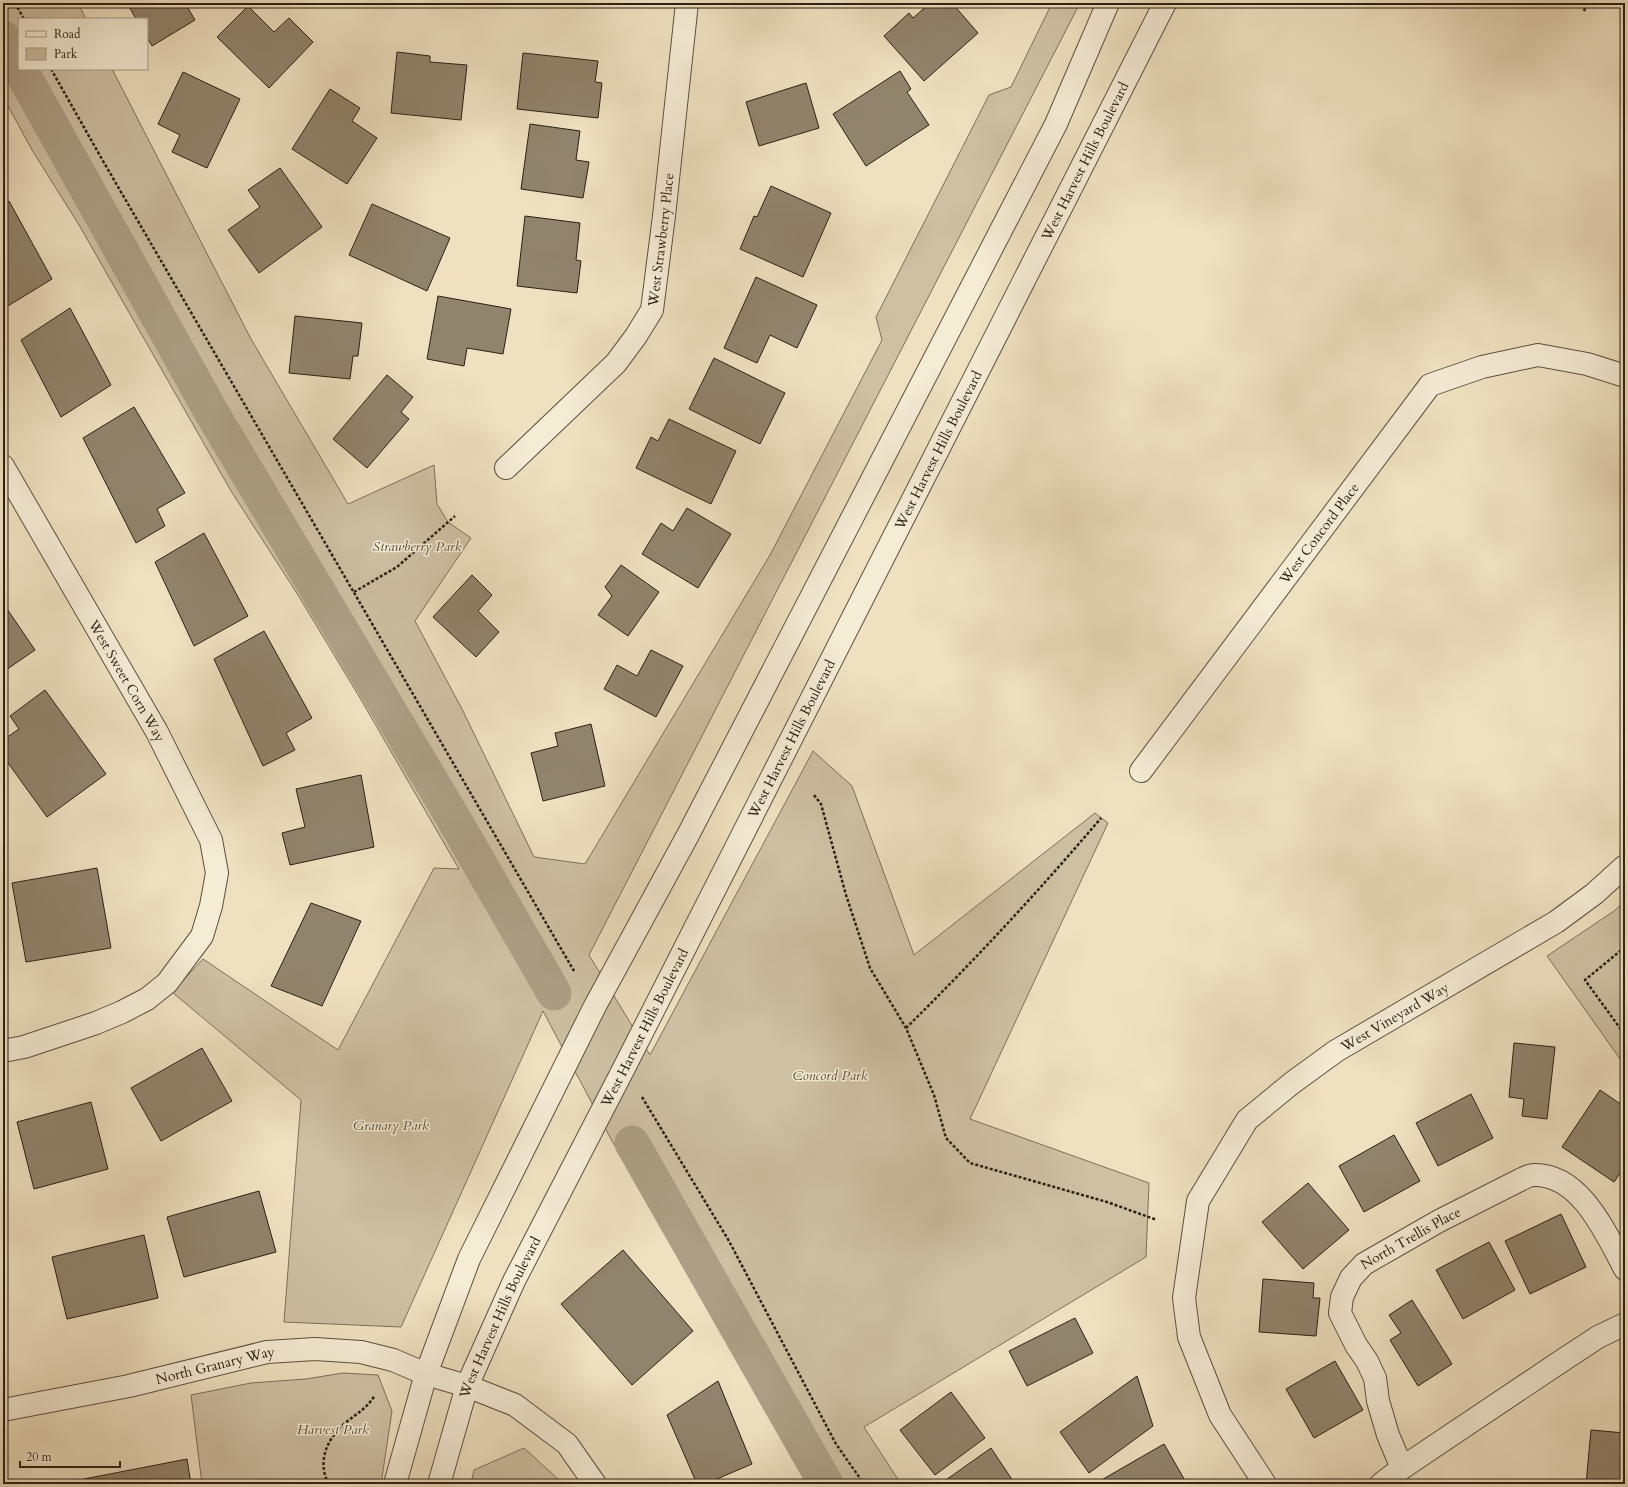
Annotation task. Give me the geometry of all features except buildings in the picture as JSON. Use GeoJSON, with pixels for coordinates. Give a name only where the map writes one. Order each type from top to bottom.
{"type":"FeatureCollection","features":[{"type":"Feature","properties":{"kind":"street","name":"West Strawberry Place"},"geometry":{"type":"LineString","coordinates":[[506,468],[616,363],[636,336],[652,310],[664,216],[687,3]]}},
{"type":"Feature","properties":{"kind":"street"},"geometry":{"type":"LineString","coordinates":[[395,1484],[426,1374],[469,1259],[595,1006],[695,821],[1052,131],[1108,3]]}},
{"type":"Feature","properties":{"kind":"street","name":"West Harvest Hills Boulevard"},"geometry":{"type":"LineString","coordinates":[[439,1484],[467,1386],[514,1281],[624,1068],[1165,3]]}},
{"type":"Feature","properties":{"kind":"street","name":"West Concord Place"},"geometry":{"type":"LineString","coordinates":[[1141,771],[1430,385],[1482,367],[1538,355],[1587,364],[1625,376]]}},
{"type":"Feature","properties":{"kind":"street","name":"West Sweet Corn Way"},"geometry":{"type":"LineString","coordinates":[[3,1051],[24,1047],[96,1023],[147,999],[167,983],[202,936],[217,872],[211,840],[157,732],[6,479]]}},
{"type":"Feature","properties":{"kind":"street","name":"West Vineyard Way"},"geometry":{"type":"LineString","coordinates":[[1264,1484],[1220,1415],[1188,1337],[1184,1298],[1198,1201],[1247,1120],[1292,1083],[1336,1051],[1556,922],[1594,894],[1625,866]]}},
{"type":"Feature","properties":{"kind":"street","name":"North Trellis Place"},"geometry":{"type":"LineString","coordinates":[[1402,1468],[1388,1435],[1378,1401],[1375,1378],[1340,1313],[1342,1297],[1351,1278],[1364,1264],[1439,1221],[1520,1180],[1533,1175],[1548,1177],[1565,1183],[1580,1196],[1601,1225],[1625,1269]]}},
{"type":"Feature","properties":{"kind":"street"},"geometry":{"type":"LineString","coordinates":[[1381,1484],[1402,1468],[1560,1362],[1598,1338],[1625,1324]]}},
{"type":"Feature","properties":{"kind":"street","name":"North Granary Way"},"geometry":{"type":"LineString","coordinates":[[3,1410],[129,1386],[267,1352],[314,1349],[361,1352],[393,1360],[426,1374],[467,1386],[515,1405],[567,1444],[595,1484]]}},
{"type":"Feature","properties":{"kind":"path"},"geometry":{"type":"LineString","coordinates":[[15,3],[23,18]]}},
{"type":"Feature","properties":{"kind":"path"},"geometry":{"type":"LineString","coordinates":[[1584,10],[1587,3]]}},
{"type":"Feature","properties":{"kind":"path"},"geometry":{"type":"LineString","coordinates":[[52,70],[102,161],[574,971]]}},
{"type":"Feature","properties":{"kind":"path"},"geometry":{"type":"LineString","coordinates":[[354,592],[397,567],[454,516]]}},
{"type":"Feature","properties":{"kind":"path"},"geometry":{"type":"LineString","coordinates":[[814,795],[821,804],[846,895],[870,968],[906,1028],[934,1096],[946,1138],[970,1163],[1107,1202],[1157,1220]]}},
{"type":"Feature","properties":{"kind":"path"},"geometry":{"type":"LineString","coordinates":[[906,1028],[952,983],[1036,893],[1101,818]]}},
{"type":"Feature","properties":{"kind":"path"},"geometry":{"type":"LineString","coordinates":[[1625,947],[1585,980],[1625,1035]]}},
{"type":"Feature","properties":{"kind":"path"},"geometry":{"type":"LineString","coordinates":[[642,1097],[729,1241],[836,1444],[864,1484]]}},
{"type":"Feature","properties":{"kind":"path"},"geometry":{"type":"LineString","coordinates":[[330,1484],[323,1461],[327,1444],[342,1426],[370,1404],[375,1395]]}},
{"type":"Feature","properties":{"kind":"green space"},"geometry":{"type":"Polygon","coordinates":[[[3,3],[78,3],[86,18],[18,18],[18,70],[113,70],[251,339],[348,504],[434,465],[437,504],[448,522],[471,538],[415,621],[463,711],[534,857],[585,864],[770,555],[882,340],[876,317],[989,95],[1011,87],[1052,3],[1080,3],[589,955],[650,1055],[813,751],[852,786],[914,955],[1095,813],[1108,823],[970,1119],[1149,1183],[1146,1257],[864,1427],[901,1484],[812,1484],[612,1141],[543,1011],[401,1327],[284,1322],[301,1100],[172,992],[203,959],[338,1050],[434,868],[459,869],[360,698],[298,595],[231,491],[79,225],[32,150],[3,97],[3,3]]]}},
{"type":"Feature","properties":{"kind":"green space"},"geometry":{"type":"Polygon","coordinates":[[[1625,901],[1625,1066],[1547,956],[1614,911],[1625,901]]]}},
{"type":"Feature","properties":{"kind":"green space","name":"Harvest Park"},"geometry":{"type":"Polygon","coordinates":[[[343,1373],[378,1375],[392,1411],[381,1484],[202,1484],[191,1395],[251,1383],[306,1379],[343,1373]]]}},
{"type":"Feature","properties":{"kind":"green space"},"geometry":{"type":"Polygon","coordinates":[[[524,1448],[558,1479],[561,1484],[471,1484],[474,1470],[524,1448]]]}},
{"type":"Feature","properties":{"kind":"waterway"},"geometry":{"type":"LineString","coordinates":[[3,38],[18,65]]}},
{"type":"Feature","properties":{"kind":"waterway"},"geometry":{"type":"LineString","coordinates":[[21,70],[213,415],[452,816],[554,993]]}},
{"type":"Feature","properties":{"kind":"waterway"},"geometry":{"type":"LineString","coordinates":[[632,1143],[826,1484]]}},
{"type":"Feature","properties":{"kind":"park label","name":"Strawberry Park"},"geometry":{"type":"Point","coordinates":[417,546]}},
{"type":"Feature","properties":{"kind":"park label","name":"Concord Park"},"geometry":{"type":"Point","coordinates":[830,1075]}},
{"type":"Feature","properties":{"kind":"park label","name":"Granary Park"},"geometry":{"type":"Point","coordinates":[391,1125]}}]}
